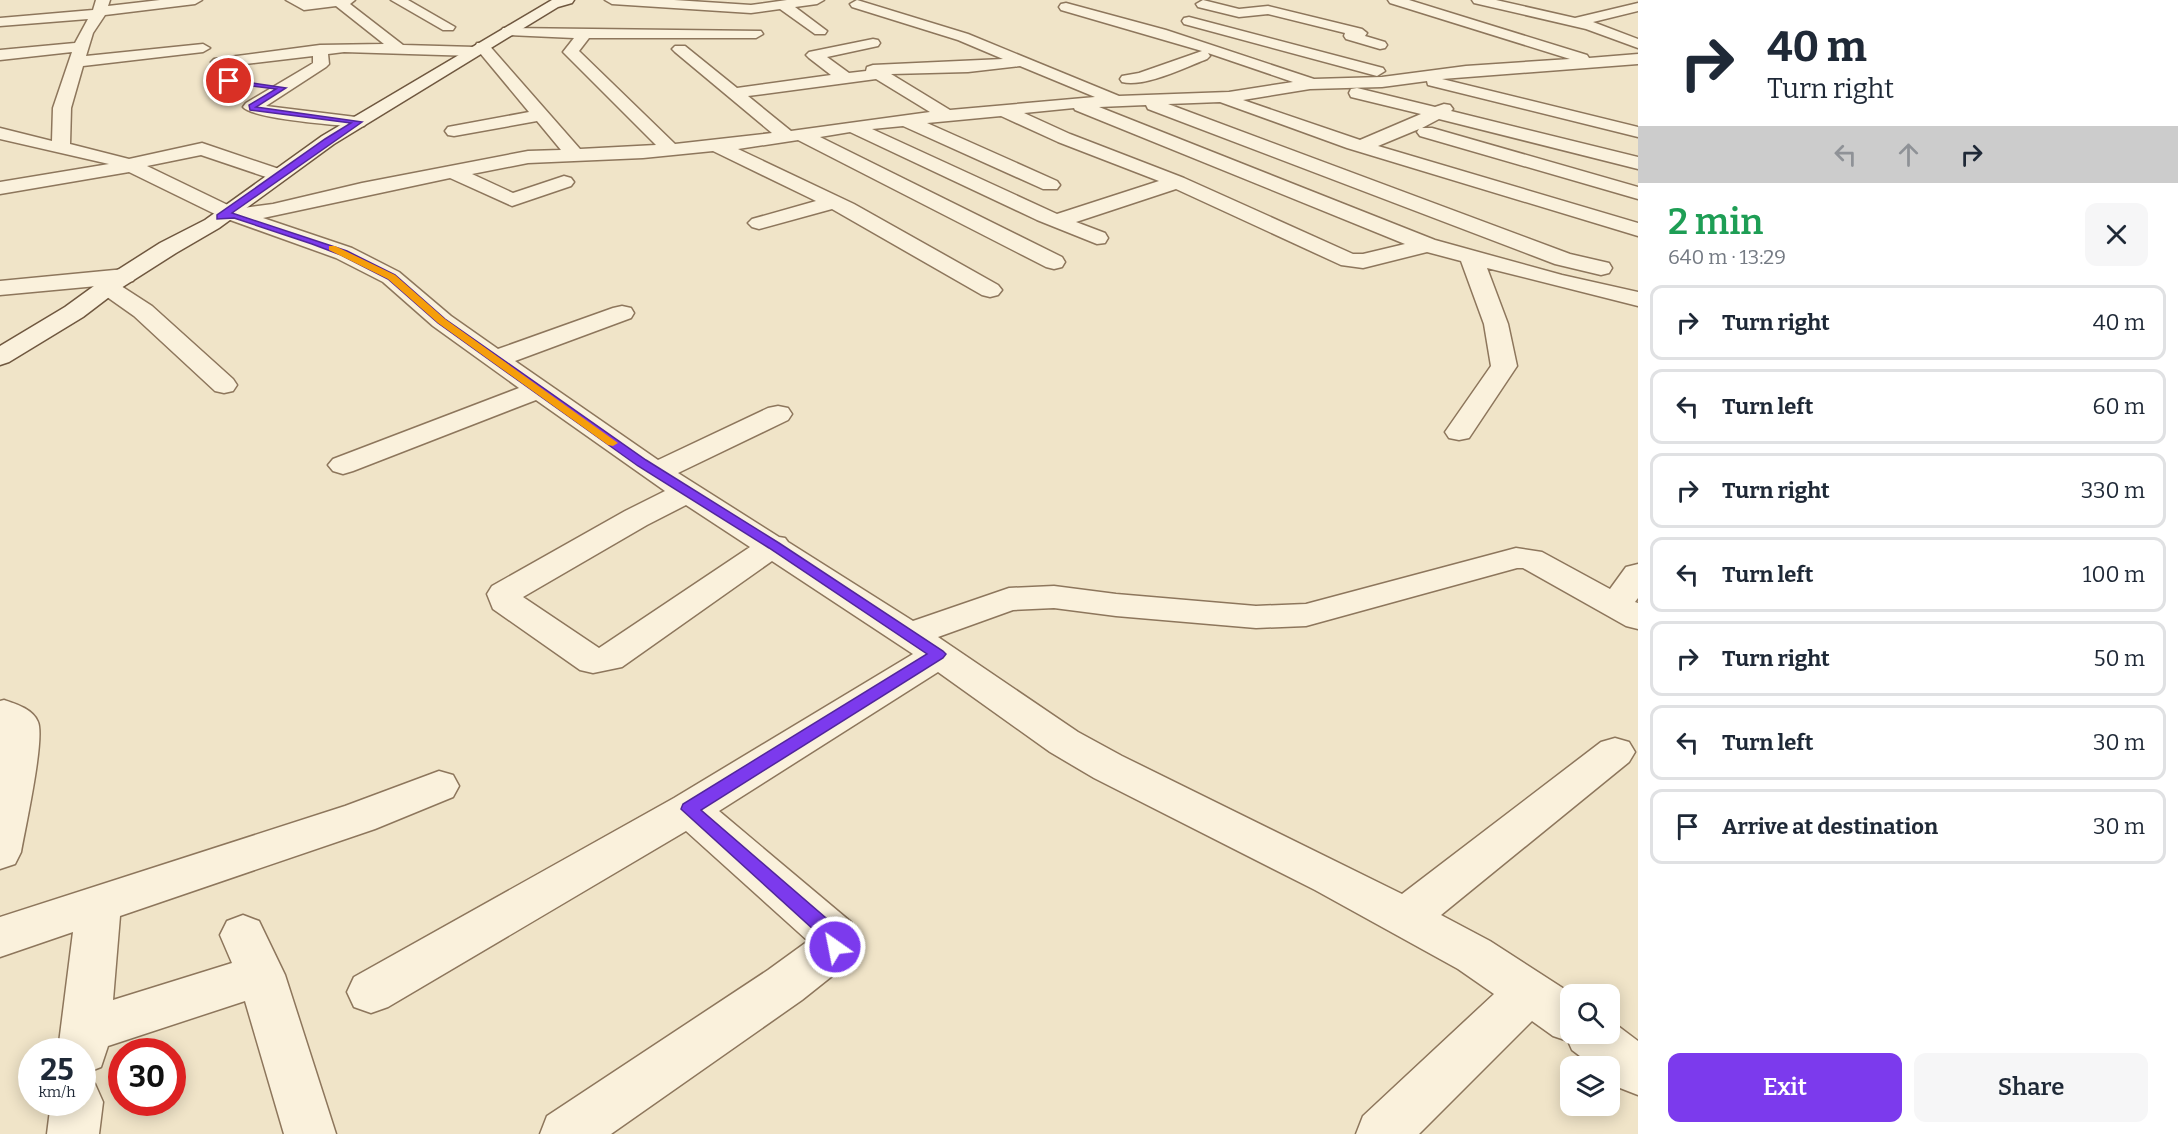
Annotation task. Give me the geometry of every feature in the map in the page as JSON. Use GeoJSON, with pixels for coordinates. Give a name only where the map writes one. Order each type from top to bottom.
{"type":"FeatureCollection","features":[{"type":"Feature","properties":{"kind":"street"},"geometry":{"type":"LineString","coordinates":[[0,22],[195,0]]}},
{"type":"Feature","properties":{"kind":"street"},"geometry":{"type":"LineString","coordinates":[[398,0],[448,27]]}},
{"type":"Feature","properties":{"kind":"street"},"geometry":{"type":"LineString","coordinates":[[556,0],[566,0]]}},
{"type":"Feature","properties":{"kind":"street"},"geometry":{"type":"LineString","coordinates":[[0,357],[74,312],[116,281],[227,215],[278,175],[358,122],[553,4],[566,0]]}},
{"type":"Feature","properties":{"kind":"street"},"geometry":{"type":"LineString","coordinates":[[612,0],[744,9],[784,6],[817,0]]}},
{"type":"Feature","properties":{"kind":"street"},"geometry":{"type":"LineString","coordinates":[[1395,0],[1534,41],[1596,63]]}},
{"type":"Feature","properties":{"kind":"street"},"geometry":{"type":"LineString","coordinates":[[1479,0],[1591,26],[1638,44]]}},
{"type":"Feature","properties":{"kind":"street"},"geometry":{"type":"LineString","coordinates":[[1510,7],[1541,0]]}},
{"type":"Feature","properties":{"kind":"street"},"geometry":{"type":"LineString","coordinates":[[298,3],[343,1],[399,49]]}},
{"type":"Feature","properties":{"kind":"street"},"geometry":{"type":"LineString","coordinates":[[1197,1],[1239,13],[1268,10],[1357,32],[1360,33],[1351,36],[1380,45]]}},
{"type":"Feature","properties":{"kind":"street"},"geometry":{"type":"LineString","coordinates":[[175,2],[191,15]]}},
{"type":"Feature","properties":{"kind":"street"},"geometry":{"type":"LineString","coordinates":[[298,3],[314,18]]}},
{"type":"Feature","properties":{"kind":"street"},"geometry":{"type":"LineString","coordinates":[[857,4],[966,38],[1024,62],[1563,259],[1617,272]]}},
{"type":"Feature","properties":{"kind":"street"},"geometry":{"type":"LineString","coordinates":[[784,6],[820,31]]}},
{"type":"Feature","properties":{"kind":"street"},"geometry":{"type":"LineString","coordinates":[[1575,22],[1638,7]]}},
{"type":"Feature","properties":{"kind":"street"},"geometry":{"type":"LineString","coordinates":[[1066,8],[1161,33],[1317,84],[1638,163]]}},
{"type":"Feature","properties":{"kind":"street"},"geometry":{"type":"LineString","coordinates":[[61,147],[62,108],[87,31],[101,9]]}},
{"type":"Feature","properties":{"kind":"street"},"geometry":{"type":"LineString","coordinates":[[906,20],[941,15]]}},
{"type":"Feature","properties":{"kind":"street"},"geometry":{"type":"LineString","coordinates":[[1178,18],[1324,58],[1638,132]]}},
{"type":"Feature","properties":{"kind":"street"},"geometry":{"type":"LineString","coordinates":[[962,21],[984,30],[984,33],[966,38]]}},
{"type":"Feature","properties":{"kind":"street"},"geometry":{"type":"LineString","coordinates":[[65,33],[87,31]]}},
{"type":"Feature","properties":{"kind":"street"},"geometry":{"type":"LineString","coordinates":[[508,31],[585,34],[756,34]]}},
{"type":"Feature","properties":{"kind":"street"},"geometry":{"type":"LineString","coordinates":[[585,34],[571,52],[671,150]]}},
{"type":"Feature","properties":{"kind":"street"},"geometry":{"type":"LineString","coordinates":[[1324,58],[1398,41]]}},
{"type":"Feature","properties":{"kind":"street"},"geometry":{"type":"LineString","coordinates":[[845,78],[814,55],[873,43]]}},
{"type":"Feature","properties":{"kind":"street"},"geometry":{"type":"LineString","coordinates":[[0,56],[79,55],[203,48]]}},
{"type":"Feature","properties":{"kind":"street"},"geometry":{"type":"LineString","coordinates":[[219,62],[320,50],[478,49],[541,115],[574,154]]}},
{"type":"Feature","properties":{"kind":"street"},"geometry":{"type":"LineString","coordinates":[[680,49],[735,93],[795,136],[1054,262]]}},
{"type":"Feature","properties":{"kind":"street"},"geometry":{"type":"LineString","coordinates":[[320,50],[321,64],[252,106],[253,108],[358,122]]}},
{"type":"Feature","properties":{"kind":"street"},"geometry":{"type":"LineString","coordinates":[[1202,56],[1135,78],[1211,98],[1638,230]]}},
{"type":"Feature","properties":{"kind":"street"},"geometry":{"type":"LineString","coordinates":[[238,75],[252,66],[250,59]]}},
{"type":"Feature","properties":{"kind":"street"},"geometry":{"type":"LineString","coordinates":[[227,215],[273,210],[528,157],[717,146],[946,115],[1073,103],[1211,98],[1317,84],[1412,78],[1466,71],[1638,60]]}},
{"type":"Feature","properties":{"kind":"street"},"geometry":{"type":"LineString","coordinates":[[946,115],[873,70],[968,67],[1024,62]]}},
{"type":"Feature","properties":{"kind":"street"},"geometry":{"type":"LineString","coordinates":[[735,93],[878,74]]}},
{"type":"Feature","properties":{"kind":"street"},"geometry":{"type":"LineString","coordinates":[[261,86],[283,88]]}},
{"type":"Feature","properties":{"kind":"street"},"geometry":{"type":"LineString","coordinates":[[1361,146],[1410,127],[1474,93]]}},
{"type":"Feature","properties":{"kind":"street"},"geometry":{"type":"LineString","coordinates":[[1073,103],[1427,244],[1471,258],[1638,299]]}},
{"type":"Feature","properties":{"kind":"street"},"geometry":{"type":"LineString","coordinates":[[1004,110],[1064,138],[1177,182],[1349,260],[1363,261],[1427,244]]}},
{"type":"Feature","properties":{"kind":"street"},"geometry":{"type":"LineString","coordinates":[[454,131],[541,115]]}},
{"type":"Feature","properties":{"kind":"street"},"geometry":{"type":"LineString","coordinates":[[905,120],[1050,185]]}},
{"type":"Feature","properties":{"kind":"street"},"geometry":{"type":"LineString","coordinates":[[853,127],[1097,238]]}},
{"type":"Feature","properties":{"kind":"street"},"geometry":{"type":"LineString","coordinates":[[1410,127],[1638,193]]}},
{"type":"Feature","properties":{"kind":"street"},"geometry":{"type":"LineString","coordinates":[[0,133],[24,144]]}},
{"type":"Feature","properties":{"kind":"street"},"geometry":{"type":"LineString","coordinates":[[24,144],[30,183]]}},
{"type":"Feature","properties":{"kind":"street"},"geometry":{"type":"LineString","coordinates":[[0,150],[24,144],[61,147],[109,159],[128,166],[227,215],[334,249],[373,267],[391,277],[442,321],[656,472],[774,545],[924,644],[1064,742],[1108,767],[1330,876],[1474,955],[1560,1013]]}},
{"type":"Feature","properties":{"kind":"street"},"geometry":{"type":"LineString","coordinates":[[717,146],[834,202],[990,290]]}},
{"type":"Feature","properties":{"kind":"street"},"geometry":{"type":"LineString","coordinates":[[0,188],[128,166],[202,149],[278,175]]}},
{"type":"Feature","properties":{"kind":"street"},"geometry":{"type":"LineString","coordinates":[[453,172],[512,201],[564,182]]}},
{"type":"Feature","properties":{"kind":"street"},"geometry":{"type":"LineString","coordinates":[[1056,221],[1177,182]]}},
{"type":"Feature","properties":{"kind":"street"},"geometry":{"type":"LineString","coordinates":[[759,223],[834,202]]}},
{"type":"Feature","properties":{"kind":"street"},"geometry":{"type":"LineString","coordinates":[[1459,432],[1504,366],[1501,336],[1488,294],[1471,258]]}},
{"type":"Feature","properties":{"kind":"street"},"geometry":{"type":"LineString","coordinates":[[0,288],[116,281]]}},
{"type":"Feature","properties":{"kind":"street"},"geometry":{"type":"LineString","coordinates":[[116,281],[143,311],[224,385]]}},
{"type":"Feature","properties":{"kind":"street"},"geometry":{"type":"LineString","coordinates":[[495,359],[622,313]]}},
{"type":"Feature","properties":{"kind":"street"},"geometry":{"type":"LineString","coordinates":[[343,465],[538,390]]}},
{"type":"Feature","properties":{"kind":"street"},"geometry":{"type":"LineString","coordinates":[[656,472],[778,414]]}},
{"type":"Feature","properties":{"kind":"street"},"geometry":{"type":"LineString","coordinates":[[688,492],[626,524],[504,594],[505,601],[601,659],[774,545]]}},
{"type":"Feature","properties":{"kind":"street"},"geometry":{"type":"LineString","coordinates":[[371,992],[689,809],[924,644],[1009,599],[1054,597],[1116,605],[1256,617],[1306,615],[1516,558],[1530,559],[1627,612],[1638,574]]}},
{"type":"Feature","properties":{"kind":"street"},"geometry":{"type":"LineString","coordinates":[[0,714],[20,724],[20,748],[0,852]]}},
{"type":"Feature","properties":{"kind":"street"},"geometry":{"type":"LineString","coordinates":[[1406,918],[1615,752]]}},
{"type":"Feature","properties":{"kind":"street"},"geometry":{"type":"LineString","coordinates":[[0,937],[360,818],[439,786]]}},
{"type":"Feature","properties":{"kind":"street"},"geometry":{"type":"LineString","coordinates":[[566,1134],[785,985],[835,947],[834,936],[689,809]]}},
{"type":"Feature","properties":{"kind":"street"},"geometry":{"type":"LineString","coordinates":[[84,1038],[99,904]]}},
{"type":"Feature","properties":{"kind":"street"},"geometry":{"type":"LineString","coordinates":[[90,1038],[252,955],[310,1133]]}},
{"type":"Feature","properties":{"kind":"street"},"geometry":{"type":"LineString","coordinates":[[1382,1134],[1530,991]]}},
{"type":"Feature","properties":{"kind":"street"},"geometry":{"type":"LineString","coordinates":[[1602,1044],[1638,1071]]}},
{"type":"Feature","properties":{"kind":"street"},"geometry":{"type":"LineString","coordinates":[[73,1134],[75,1116]]}},
{"type":"Feature","properties":{"kind":"slow traffic"},"geometry":{"type":"LineString","coordinates":[[332,248],[391,277],[442,321],[613,443]]}},
{"type":"Feature","properties":{"kind":"route"},"geometry":{"type":"LineString","coordinates":[[229,81],[283,88],[252,106],[253,108],[358,122],[328,140],[220,217],[235,215],[255,224],[316,242],[344,253],[391,277],[442,321],[642,463],[774,545],[938,654],[689,809],[834,936],[835,947]]}}]}
